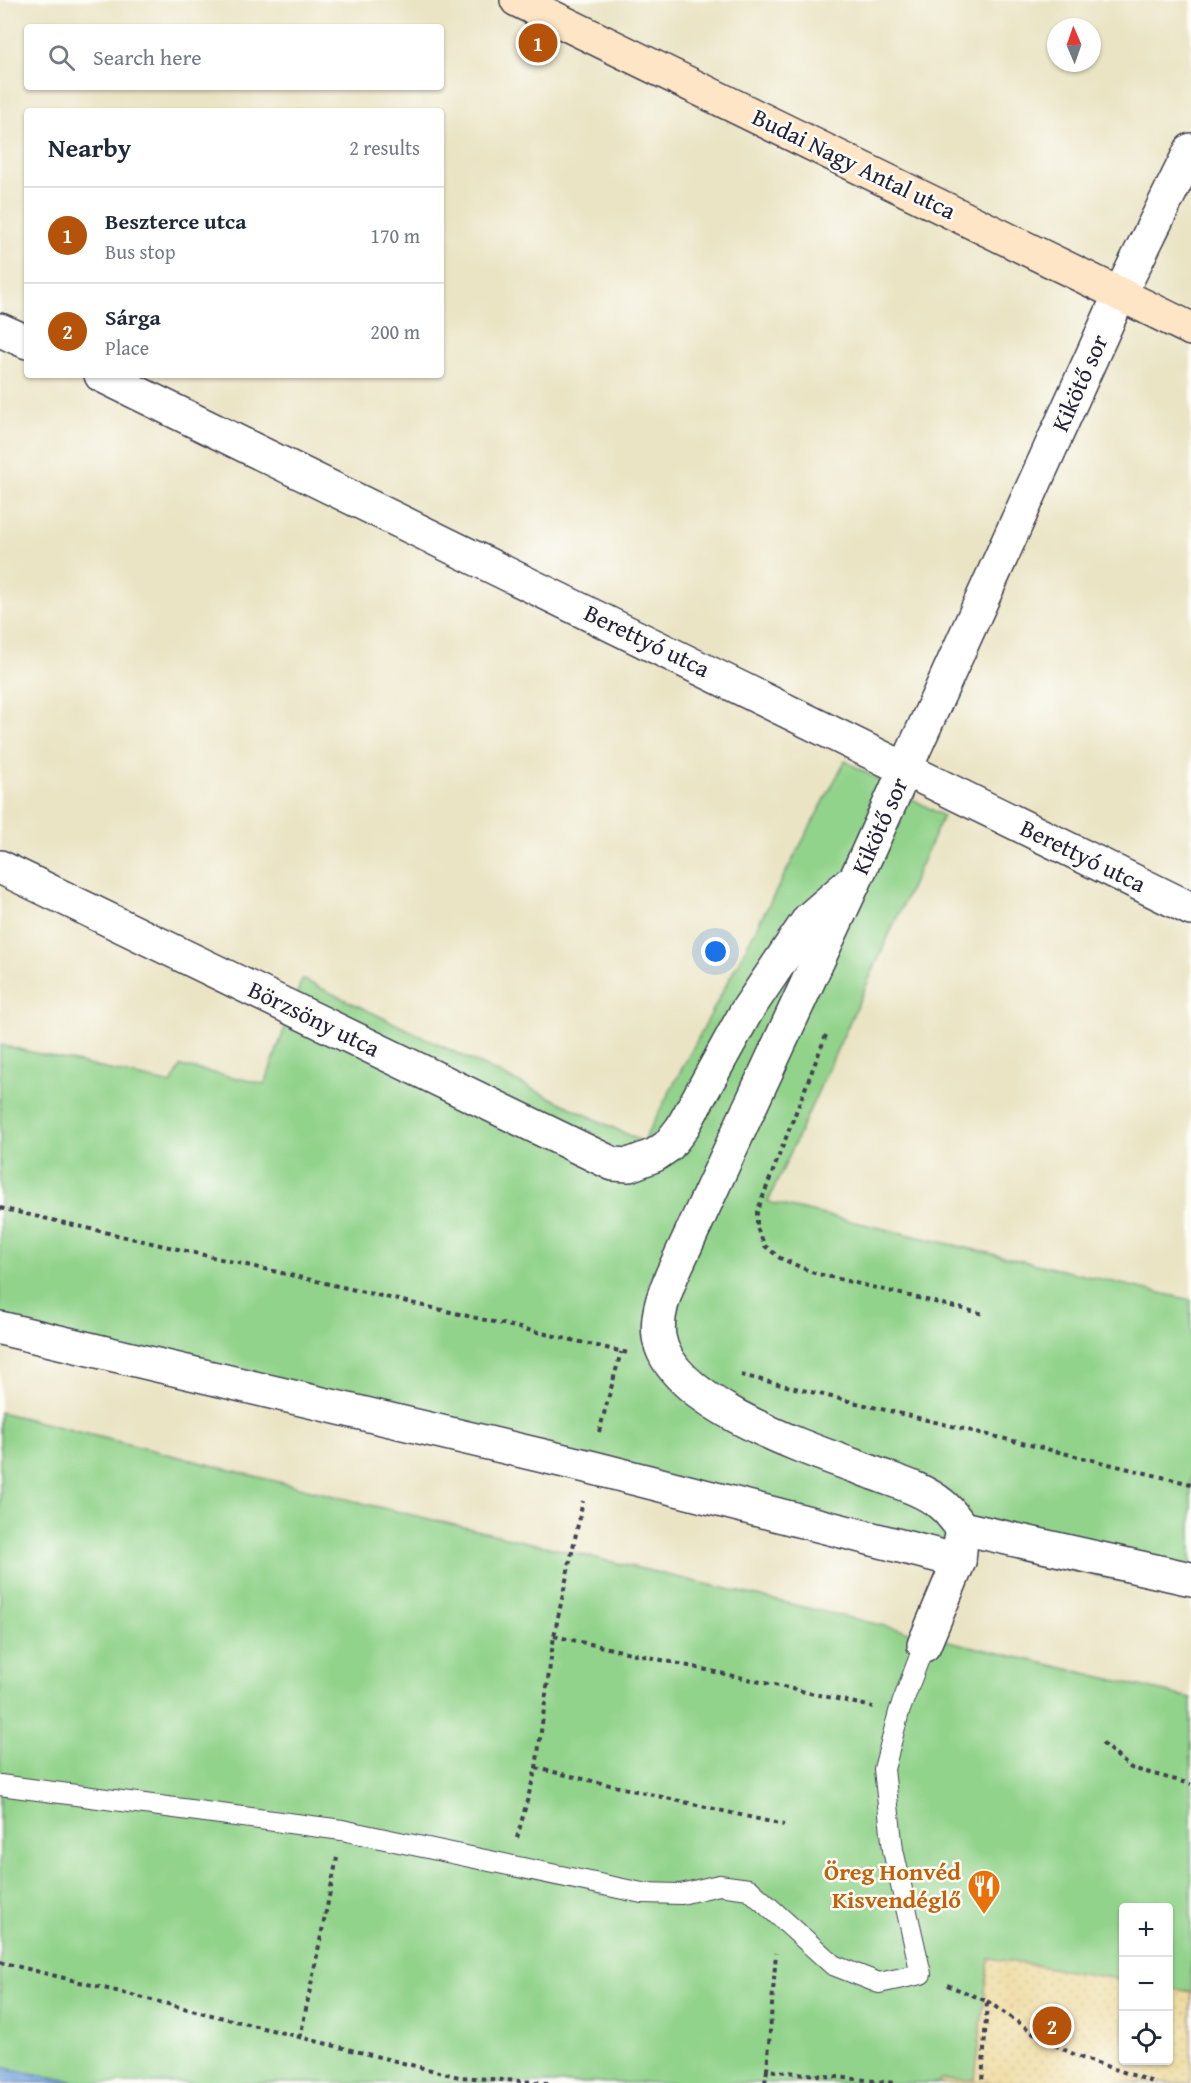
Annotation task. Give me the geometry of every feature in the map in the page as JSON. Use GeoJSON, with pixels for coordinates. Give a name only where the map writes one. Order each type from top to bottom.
{"type":"FeatureCollection","features":[{"type":"Feature","properties":{"kind":"main road","name":"Budai Nagy Antal utca"},"geometry":{"type":"LineString","coordinates":[[517,0],[1191,329]]}},
{"type":"Feature","properties":{"kind":"street","name":"Kikötő sor"},"geometry":{"type":"LineString","coordinates":[[962,1528],[941,1503],[908,1486],[797,1445],[716,1405],[685,1382],[669,1360],[659,1338],[660,1307],[672,1275],[857,876],[1120,294],[1191,150]]}},
{"type":"Feature","properties":{"kind":"street"},"geometry":{"type":"LineString","coordinates":[[0,330],[24,341]]}},
{"type":"Feature","properties":{"kind":"street","name":"Berettyó utca"},"geometry":{"type":"LineString","coordinates":[[107,378],[1191,909]]}},
{"type":"Feature","properties":{"kind":"street","name":"Börzsöny utca"},"geometry":{"type":"LineString","coordinates":[[0,867],[613,1164],[629,1165],[655,1155],[668,1146],[682,1128],[746,1011],[809,919],[857,876]]}},
{"type":"Feature","properties":{"kind":"street"},"geometry":{"type":"LineString","coordinates":[[0,1328],[590,1467],[959,1561]]}},
{"type":"Feature","properties":{"kind":"street"},"geometry":{"type":"LineString","coordinates":[[924,1645],[959,1561],[962,1528],[1191,1579]]}},
{"type":"Feature","properties":{"kind":"lane"},"geometry":{"type":"LineString","coordinates":[[0,1785],[342,1830],[642,1893],[681,1894],[718,1885],[749,1889],[779,1913],[833,1965],[879,1983],[921,1974],[893,1850],[884,1769],[899,1712],[924,1645]]}},
{"type":"Feature","properties":{"kind":"path"},"geometry":{"type":"LineString","coordinates":[[830,1024],[757,1212],[757,1228],[765,1246],[780,1258],[814,1273],[984,1314]]}},
{"type":"Feature","properties":{"kind":"path"},"geometry":{"type":"LineString","coordinates":[[0,1208],[621,1352],[669,1360]]}},
{"type":"Feature","properties":{"kind":"path"},"geometry":{"type":"LineString","coordinates":[[510,1864],[536,1768],[554,1636],[590,1467],[621,1352]]}},
{"type":"Feature","properties":{"kind":"path"},"geometry":{"type":"LineString","coordinates":[[734,1374],[1191,1484]]}},
{"type":"Feature","properties":{"kind":"path"},"geometry":{"type":"LineString","coordinates":[[554,1636],[899,1712]]}},
{"type":"Feature","properties":{"kind":"path"},"geometry":{"type":"LineString","coordinates":[[1102,1743],[1131,1768],[1191,1784]]}},
{"type":"Feature","properties":{"kind":"path"},"geometry":{"type":"LineString","coordinates":[[536,1768],[784,1825]]}},
{"type":"Feature","properties":{"kind":"path"},"geometry":{"type":"LineString","coordinates":[[300,2038],[342,1830]]}},
{"type":"Feature","properties":{"kind":"path"},"geometry":{"type":"LineString","coordinates":[[765,2083],[779,1913]]}},
{"type":"Feature","properties":{"kind":"path"},"geometry":{"type":"LineString","coordinates":[[0,1962],[459,2077],[549,2083]]}},
{"type":"Feature","properties":{"kind":"path"},"geometry":{"type":"LineString","coordinates":[[921,1974],[987,2001],[1044,2040],[1082,2058],[1156,2083]]}},
{"type":"Feature","properties":{"kind":"path"},"geometry":{"type":"LineString","coordinates":[[982,2083],[987,2001]]}},
{"type":"Feature","properties":{"kind":"path"},"geometry":{"type":"LineString","coordinates":[[767,2070],[895,2083]]}},
{"type":"Feature","properties":{"kind":"green space"},"geometry":{"type":"Polygon","coordinates":[[[845,761],[943,816],[768,1202],[1191,1300],[1191,1596],[0,1336],[0,1045],[171,1084],[181,1066],[265,1084],[302,979],[643,1142],[845,761]]]}},
{"type":"Feature","properties":{"kind":"green space"},"geometry":{"type":"Polygon","coordinates":[[[0,1412],[370,1505],[1191,1698],[1191,1992],[1173,1989],[1173,1903],[1119,1903],[1119,1979],[989,1958],[975,2080],[940,2079],[939,2083],[81,2083],[0,2067],[0,1412]]]}},
{"type":"Feature","properties":{"kind":"sand"},"geometry":{"type":"Polygon","coordinates":[[[989,1958],[1119,1979],[1119,2065],[1173,2065],[1173,1989],[1191,1992],[1191,2083],[939,2083],[940,2079],[975,2080],[989,1958]]]}},
{"type":"Feature","properties":{"kind":"water"},"geometry":{"type":"Polygon","coordinates":[[[0,2067],[80,2083],[0,2083],[0,2067]]]}},
{"type":"Feature","properties":{"kind":"place","name":"Beszterce utca"},"geometry":{"type":"Point","coordinates":[538,43]}},
{"type":"Feature","properties":{"kind":"place","name":"Öreg Honvéd Kisvendéglő"},"geometry":{"type":"Point","coordinates":[984,1915]}},
{"type":"Feature","properties":{"kind":"place","name":"Sárga"},"geometry":{"type":"Point","coordinates":[1052,2026]}}]}
